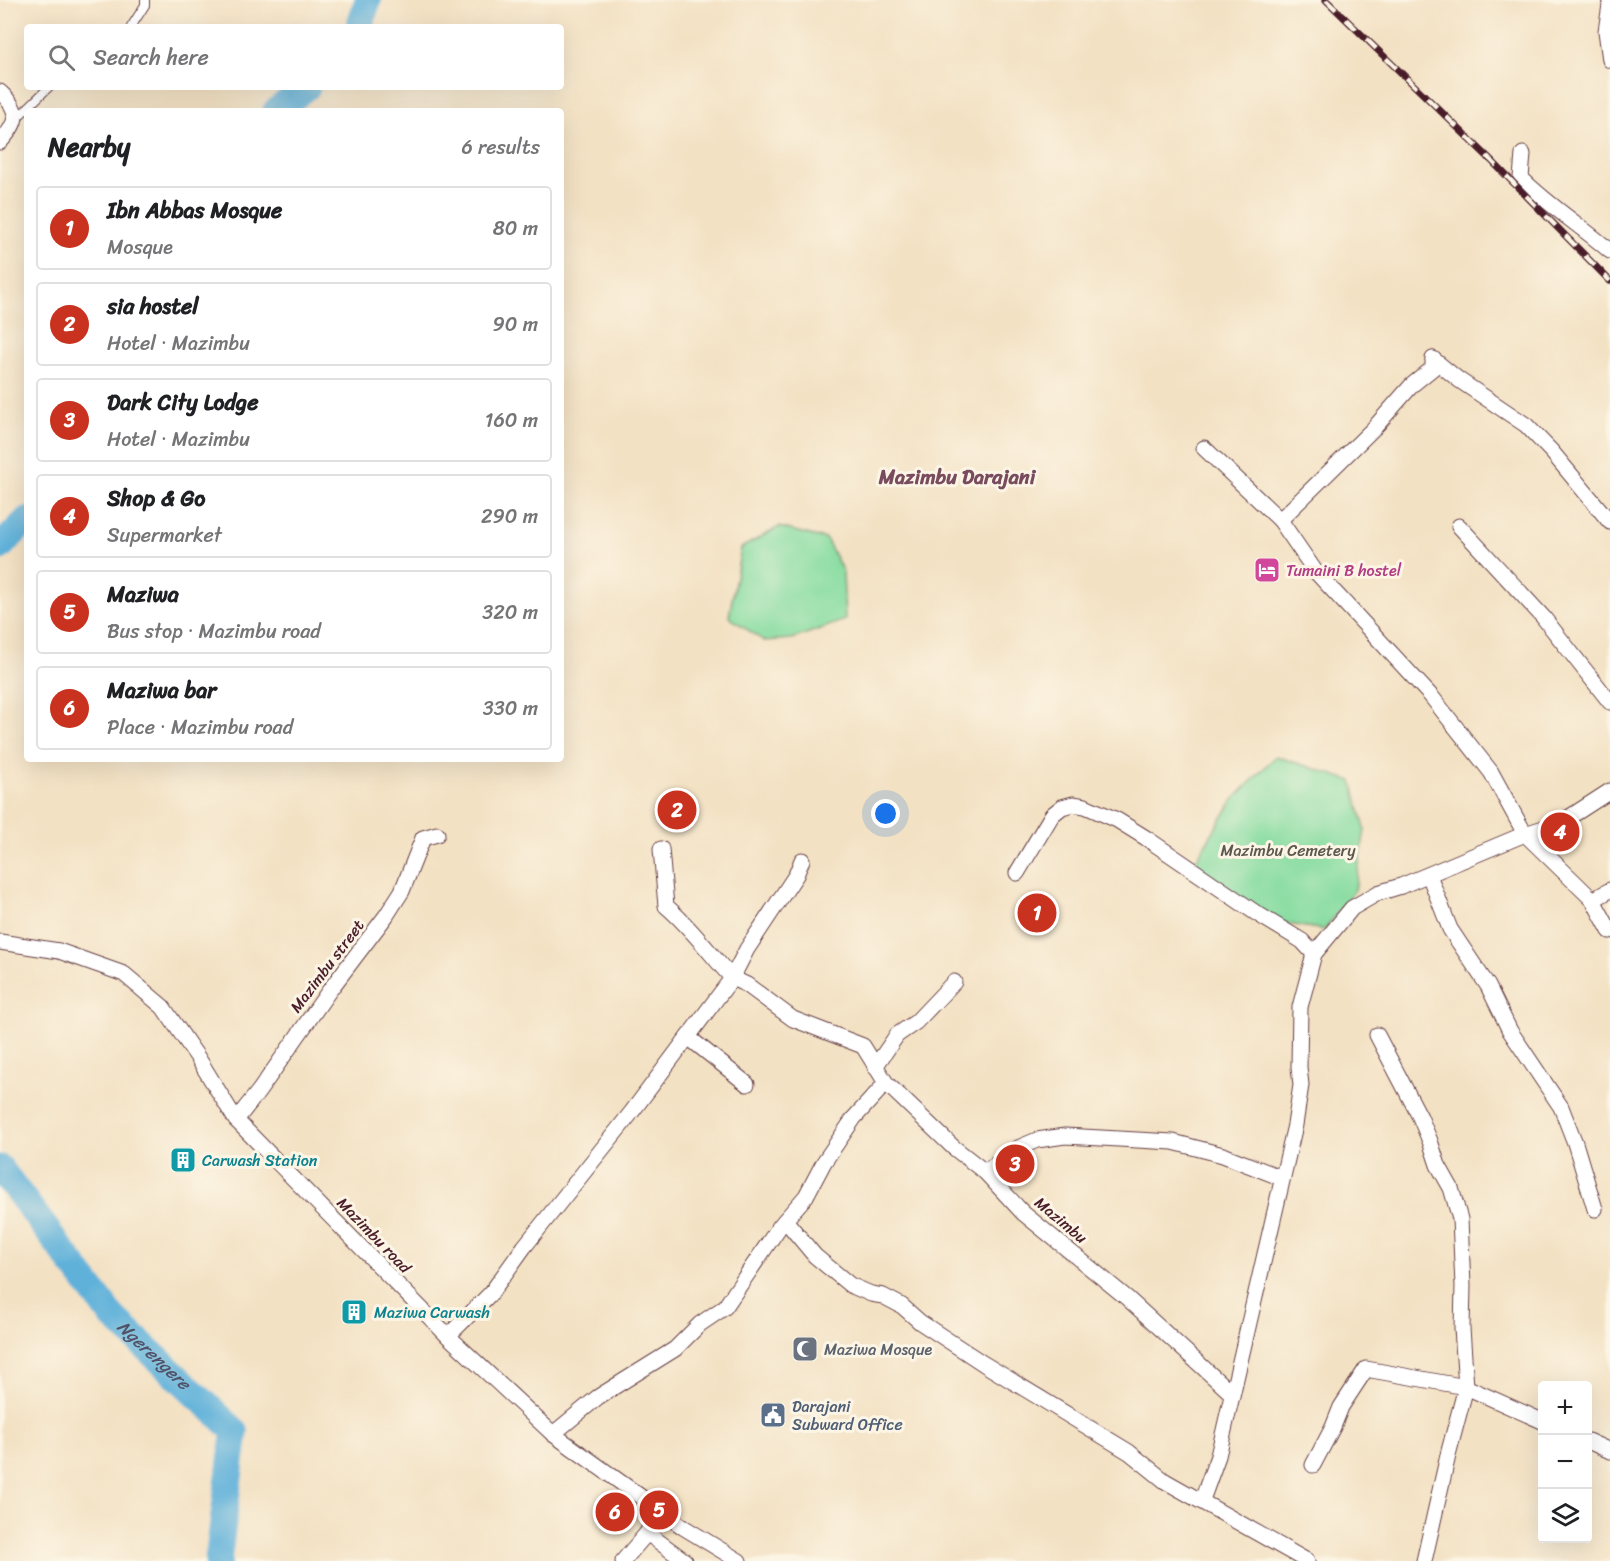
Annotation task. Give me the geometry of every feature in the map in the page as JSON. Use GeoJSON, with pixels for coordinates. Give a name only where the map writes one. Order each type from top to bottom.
{"type":"FeatureCollection","features":[{"type":"Feature","properties":{"kind":"street"},"geometry":{"type":"LineString","coordinates":[[1610,5],[1606,31],[1610,60]]}},
{"type":"Feature","properties":{"kind":"street"},"geometry":{"type":"LineString","coordinates":[[0,92],[11,102],[16,111],[10,130],[0,142]]}},
{"type":"Feature","properties":{"kind":"street"},"geometry":{"type":"LineString","coordinates":[[1523,154],[1521,178],[1539,196],[1576,222],[1610,251]]}},
{"type":"Feature","properties":{"kind":"street"},"geometry":{"type":"LineString","coordinates":[[1280,520],[1374,428],[1412,385],[1433,368],[1433,359],[1459,380],[1526,425],[1552,452],[1610,522]]}},
{"type":"Feature","properties":{"kind":"street"},"geometry":{"type":"LineString","coordinates":[[1204,448],[1280,520],[1316,571],[1431,696],[1491,772],[1525,834],[1593,900],[1610,932]]}},
{"type":"Feature","properties":{"kind":"street"},"geometry":{"type":"LineString","coordinates":[[1459,526],[1543,617],[1610,702]]}},
{"type":"Feature","properties":{"kind":"street"},"geometry":{"type":"LineString","coordinates":[[1202,1500],[1218,1456],[1295,1125],[1301,1085],[1300,1006],[1314,954],[1352,908],[1377,893],[1525,834],[1562,822],[1610,791]]}},
{"type":"Feature","properties":{"kind":"street"},"geometry":{"type":"LineString","coordinates":[[1017,873],[1052,815],[1062,807],[1073,804],[1085,806],[1117,820],[1146,838],[1256,913],[1302,941],[1314,954]]}},
{"type":"Feature","properties":{"kind":"street","name":"Mazimbu street"},"geometry":{"type":"LineString","coordinates":[[236,1120],[386,916],[402,891],[423,838],[437,834]]}},
{"type":"Feature","properties":{"kind":"street"},"geometry":{"type":"LineString","coordinates":[[661,849],[666,906],[680,918],[732,978]]}},
{"type":"Feature","properties":{"kind":"street"},"geometry":{"type":"LineString","coordinates":[[448,1336],[491,1293],[524,1247],[631,1113],[732,978],[747,949],[796,875],[802,860]]}},
{"type":"Feature","properties":{"kind":"street"},"geometry":{"type":"LineString","coordinates":[[1429,874],[1450,929],[1488,986],[1509,1032],[1561,1107],[1575,1143],[1594,1209]]}},
{"type":"Feature","properties":{"kind":"street"},"geometry":{"type":"LineString","coordinates":[[1593,900],[1610,890]]}},
{"type":"Feature","properties":{"kind":"street","name":"Mazimbu road"},"geometry":{"type":"LineString","coordinates":[[0,942],[59,951],[124,974],[163,1007],[236,1120],[448,1336],[553,1434],[684,1527],[739,1561]]}},
{"type":"Feature","properties":{"kind":"street","name":"Mazimbu"},"geometry":{"type":"LineString","coordinates":[[732,978],[747,985],[793,1019],[863,1046],[886,1083],[952,1147],[985,1172],[1023,1213],[1127,1298],[1231,1393]]}},
{"type":"Feature","properties":{"kind":"street"},"geometry":{"type":"LineString","coordinates":[[875,1067],[897,1035],[916,1022],[954,982]]}},
{"type":"Feature","properties":{"kind":"street"},"geometry":{"type":"LineString","coordinates":[[1377,1035],[1431,1140],[1438,1165],[1451,1188],[1460,1219],[1462,1328],[1466,1387],[1424,1561]]}},
{"type":"Feature","properties":{"kind":"street"},"geometry":{"type":"LineString","coordinates":[[688,1037],[747,1084]]}},
{"type":"Feature","properties":{"kind":"street"},"geometry":{"type":"LineString","coordinates":[[553,1434],[597,1397],[675,1349],[700,1324],[725,1307],[785,1220],[806,1196],[824,1162],[854,1118],[886,1083]]}},
{"type":"Feature","properties":{"kind":"street"},"geometry":{"type":"LineString","coordinates":[[985,1172],[1018,1148],[1037,1140],[1065,1136],[1173,1142],[1223,1155],[1282,1178]]}},
{"type":"Feature","properties":{"kind":"street"},"geometry":{"type":"LineString","coordinates":[[785,1220],[815,1256],[850,1285],[871,1294],[883,1296],[902,1306],[920,1322],[984,1364],[1129,1452],[1165,1481],[1307,1561]]}},
{"type":"Feature","properties":{"kind":"street"},"geometry":{"type":"LineString","coordinates":[[1313,1465],[1341,1407],[1366,1369],[1466,1387],[1538,1419]]}},
{"type":"Feature","properties":{"kind":"street"},"geometry":{"type":"LineString","coordinates":[[1592,1443],[1610,1451]]}},
{"type":"Feature","properties":{"kind":"street"},"geometry":{"type":"LineString","coordinates":[[623,1561],[647,1533],[659,1509]]}},
{"type":"Feature","properties":{"kind":"street"},"geometry":{"type":"LineString","coordinates":[[647,1533],[686,1561]]}},
{"type":"Feature","properties":{"kind":"lane"},"geometry":{"type":"LineString","coordinates":[[133,24],[145,5],[145,0]]}},
{"type":"Feature","properties":{"kind":"lane"},"geometry":{"type":"LineString","coordinates":[[27,108],[46,90]]}},
{"type":"Feature","properties":{"kind":"lane"},"geometry":{"type":"LineString","coordinates":[[15,120],[24,111]]}},
{"type":"Feature","properties":{"kind":"green space"},"geometry":{"type":"Polygon","coordinates":[[[779,527],[826,539],[843,572],[845,620],[792,639],[764,641],[729,617],[741,548],[779,527]]]}},
{"type":"Feature","properties":{"kind":"green space","name":"Mazimbu Cemetery"},"geometry":{"type":"Polygon","coordinates":[[[1276,756],[1352,781],[1365,829],[1355,890],[1324,930],[1258,919],[1192,866],[1233,800],[1276,756]]]}},
{"type":"Feature","properties":{"kind":"waterway","name":"Ngerengere"},"geometry":{"type":"LineString","coordinates":[[360,24],[368,0]]}},
{"type":"Feature","properties":{"kind":"waterway","name":"Ngerengere"},"geometry":{"type":"LineString","coordinates":[[280,108],[303,90]]}},
{"type":"Feature","properties":{"kind":"waterway","name":"Ngerengere"},"geometry":{"type":"LineString","coordinates":[[0,547],[24,523]]}},
{"type":"Feature","properties":{"kind":"waterway","name":"Ngerengere"},"geometry":{"type":"LineString","coordinates":[[0,1168],[112,1316],[235,1431],[218,1561]]}},
{"type":"Feature","properties":{"kind":"railway"},"geometry":{"type":"LineString","coordinates":[[1326,0],[1488,157],[1610,281]]}},
{"type":"Feature","properties":{"kind":"place","name":"Tumaini B hostel"},"geometry":{"type":"Point","coordinates":[1267,570]}},
{"type":"Feature","properties":{"kind":"place","name":"sia hostel"},"geometry":{"type":"Point","coordinates":[677,810]}},
{"type":"Feature","properties":{"kind":"place","name":"Shop & Go"},"geometry":{"type":"Point","coordinates":[1560,832]}},
{"type":"Feature","properties":{"kind":"place","name":"Ibn Abbas Mosque"},"geometry":{"type":"Point","coordinates":[1037,913]}},
{"type":"Feature","properties":{"kind":"place","name":"Carwash Station"},"geometry":{"type":"Point","coordinates":[183,1160]}},
{"type":"Feature","properties":{"kind":"place","name":"Dark City Lodge"},"geometry":{"type":"Point","coordinates":[1015,1164]}},
{"type":"Feature","properties":{"kind":"place","name":"Maziwa Carwash"},"geometry":{"type":"Point","coordinates":[354,1312]}},
{"type":"Feature","properties":{"kind":"place","name":"Maziwa Mosque"},"geometry":{"type":"Point","coordinates":[805,1349]}},
{"type":"Feature","properties":{"kind":"place","name":"Darajani Subward Office"},"geometry":{"type":"Point","coordinates":[773,1415]}},
{"type":"Feature","properties":{"kind":"place","name":"Maziwa"},"geometry":{"type":"Point","coordinates":[659,1510]}},
{"type":"Feature","properties":{"kind":"place","name":"Maziwa bar"},"geometry":{"type":"Point","coordinates":[615,1512]}},
{"type":"Feature","properties":{"kind":"district","name":"Mazimbu Darajani"},"geometry":{"type":"Point","coordinates":[957,477]}}]}
